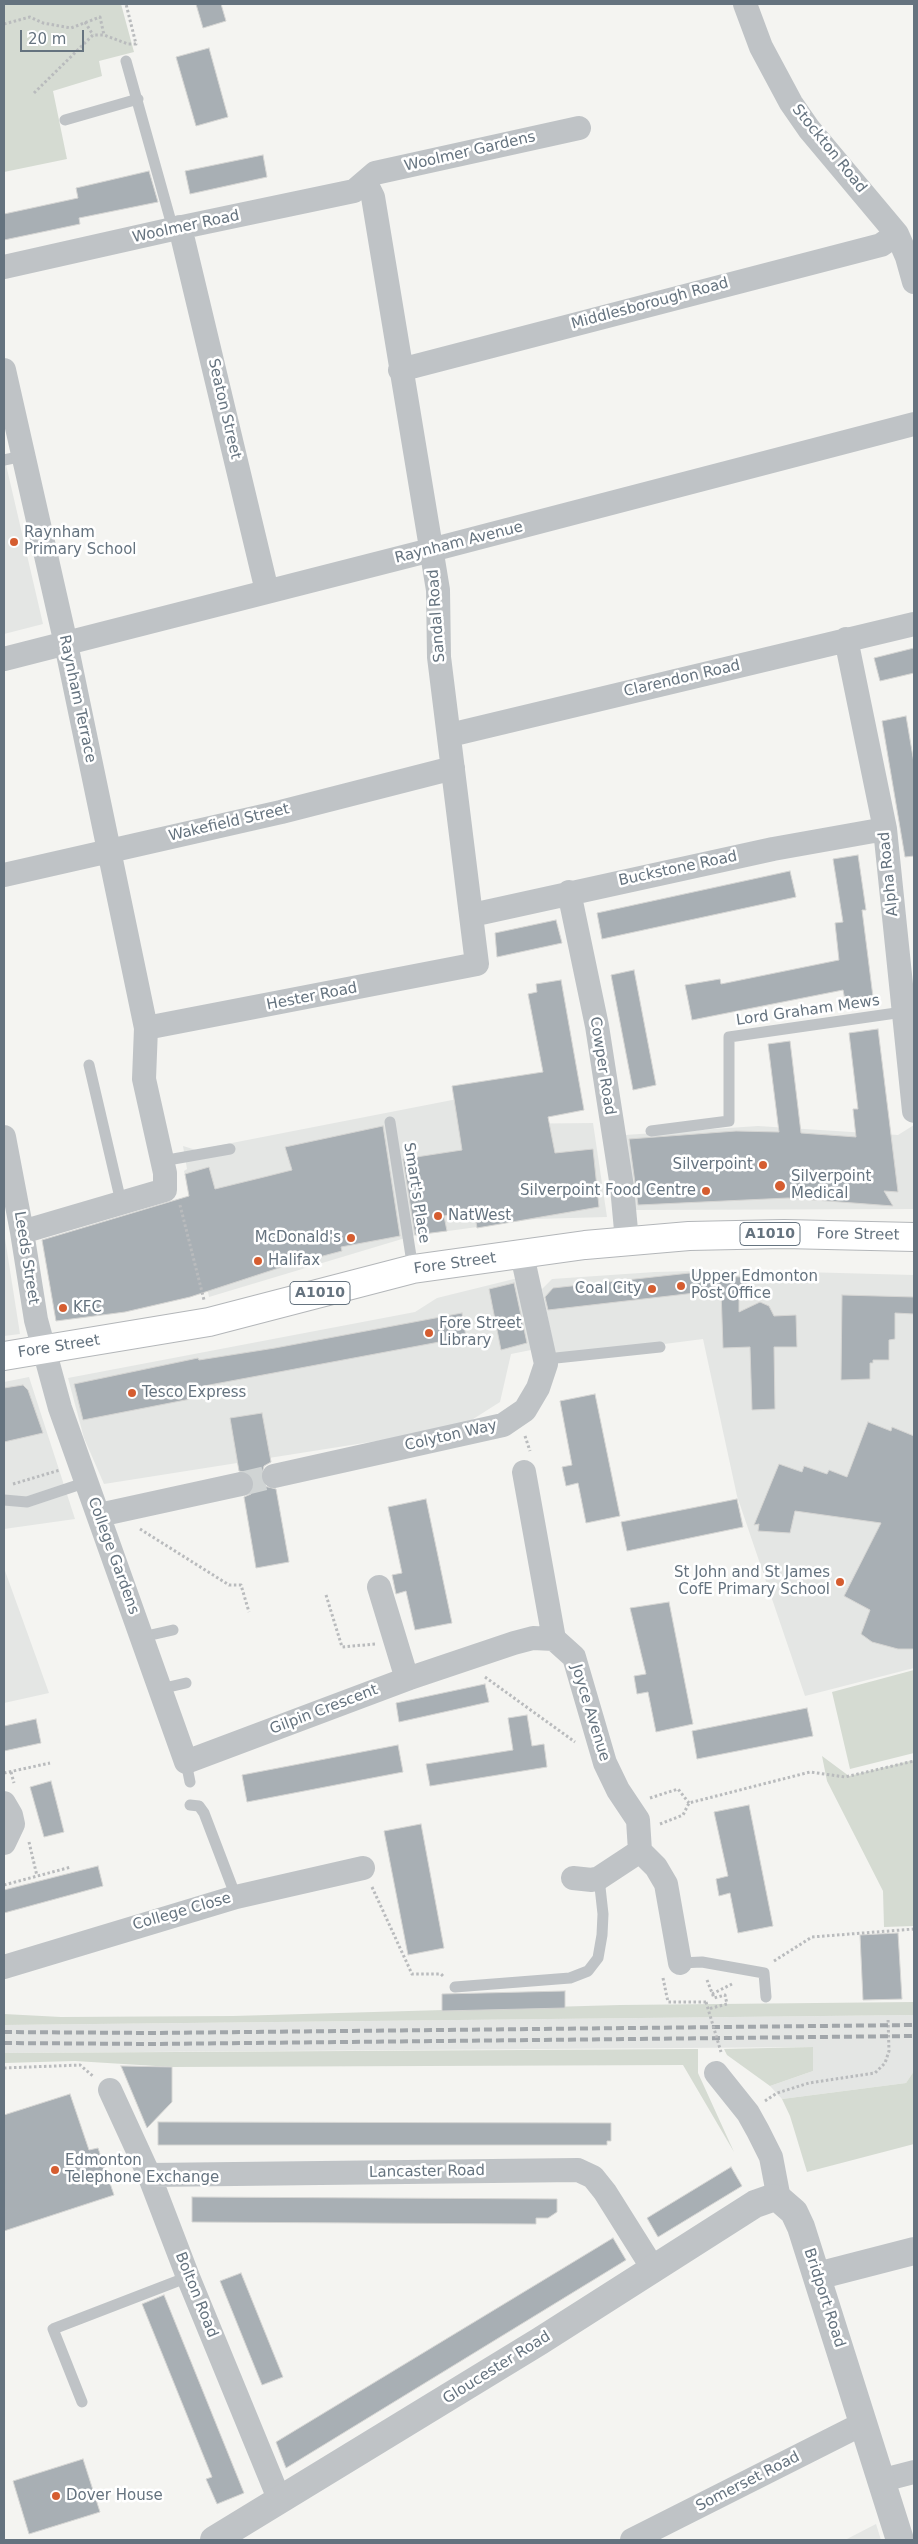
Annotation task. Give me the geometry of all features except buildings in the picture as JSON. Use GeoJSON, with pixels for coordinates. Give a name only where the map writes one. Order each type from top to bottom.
{"type":"FeatureCollection","features":[{"type":"Feature","properties":{"kind":"main road","name":"Fore Street"},"geometry":{"type":"LineString","coordinates":[[4,1356],[209,1322],[412,1269],[627,1241],[689,1236],[784,1234],[914,1237]]}},
{"type":"Feature","properties":{"kind":"street","name":"Stockton Road"},"geometry":{"type":"LineString","coordinates":[[745,4],[761,47],[791,103],[809,129],[897,234],[907,257],[914,282]]}},
{"type":"Feature","properties":{"kind":"street","name":"Woolmer Gardens"},"geometry":{"type":"LineString","coordinates":[[366,183],[374,173],[579,128]]}},
{"type":"Feature","properties":{"kind":"street","name":"Woolmer Road"},"geometry":{"type":"LineString","coordinates":[[4,267],[177,228],[354,192],[366,183]]}},
{"type":"Feature","properties":{"kind":"street","name":"Sandal Road"},"geometry":{"type":"LineString","coordinates":[[366,183],[373,197],[400,370],[438,590],[439,657],[477,964]]}},
{"type":"Feature","properties":{"kind":"street","name":"Seaton Street"},"geometry":{"type":"LineString","coordinates":[[177,228],[267,591]]}},
{"type":"Feature","properties":{"kind":"street","name":"Middlesborough Road"},"geometry":{"type":"LineString","coordinates":[[400,370],[880,245],[897,234]]}},
{"type":"Feature","properties":{"kind":"street","name":"Raynham Terrace"},"geometry":{"type":"LineString","coordinates":[[4,370],[13,458],[66,644],[146,1028],[144,1080],[162,1161],[172,1195]]}},
{"type":"Feature","properties":{"kind":"street","name":"Raynham Avenue"},"geometry":{"type":"LineString","coordinates":[[4,659],[914,424]]}},
{"type":"Feature","properties":{"kind":"street","name":"Clarendon Road"},"geometry":{"type":"LineString","coordinates":[[450,734],[914,624]]}},
{"type":"Feature","properties":{"kind":"street","name":"Alpha Road"},"geometry":{"type":"LineString","coordinates":[[846,639],[885,829],[914,1111]]}},
{"type":"Feature","properties":{"kind":"street","name":"Wakefield Street"},"geometry":{"type":"LineString","coordinates":[[4,875],[281,812],[453,768]]}},
{"type":"Feature","properties":{"kind":"street","name":"Buckstone Road"},"geometry":{"type":"LineString","coordinates":[[472,915],[569,892],[773,849],[885,829]]}},
{"type":"Feature","properties":{"kind":"street","name":"Cowper Road"},"geometry":{"type":"LineString","coordinates":[[569,892],[597,1026],[622,1187],[627,1241]]}},
{"type":"Feature","properties":{"kind":"street","name":"Hester Road"},"geometry":{"type":"LineString","coordinates":[[146,1028],[477,964]]}},
{"type":"Feature","properties":{"kind":"street","name":"Leeds Street"},"geometry":{"type":"LineString","coordinates":[[4,1140],[22,1232],[36,1320],[43,1349]]}},
{"type":"Feature","properties":{"kind":"street"},"geometry":{"type":"LineString","coordinates":[[22,1232],[110,1207],[121,1202],[172,1195]]}},
{"type":"Feature","properties":{"kind":"street"},"geometry":{"type":"LineString","coordinates":[[522,1255],[546,1364]]}},
{"type":"Feature","properties":{"kind":"street","name":"College Gardens"},"geometry":{"type":"LineString","coordinates":[[43,1349],[60,1408],[100,1515],[188,1772]]}},
{"type":"Feature","properties":{"kind":"street","name":"Colyton Way"},"geometry":{"type":"LineString","coordinates":[[274,1476],[503,1425],[525,1410],[538,1388],[546,1364]]}},
{"type":"Feature","properties":{"kind":"street"},"geometry":{"type":"LineString","coordinates":[[462,1660],[533,1638],[554,1639],[524,1472]]}},
{"type":"Feature","properties":{"kind":"street"},"geometry":{"type":"LineString","coordinates":[[100,1515],[241,1484]]}},
{"type":"Feature","properties":{"kind":"street"},"geometry":{"type":"LineString","coordinates":[[379,1587],[407,1679]]}},
{"type":"Feature","properties":{"kind":"street","name":"Joyce Avenue"},"geometry":{"type":"LineString","coordinates":[[554,1639],[574,1657],[605,1763],[618,1790],[638,1820],[640,1851]]}},
{"type":"Feature","properties":{"kind":"street","name":"Gilpin Crescent"},"geometry":{"type":"LineString","coordinates":[[188,1772],[407,1679],[462,1660]]}},
{"type":"Feature","properties":{"kind":"street"},"geometry":{"type":"LineString","coordinates":[[4,1803],[12,1815],[13,1824],[4,1844]]}},
{"type":"Feature","properties":{"kind":"street"},"geometry":{"type":"LineString","coordinates":[[573,1878],[592,1880],[600,1878],[640,1851],[656,1867],[666,1884],[680,1963]]}},
{"type":"Feature","properties":{"kind":"street","name":"College Close"},"geometry":{"type":"LineString","coordinates":[[4,1967],[236,1897],[363,1868]]}},
{"type":"Feature","properties":{"kind":"street"},"geometry":{"type":"LineString","coordinates":[[718,2062],[771,2157],[779,2200]]}},
{"type":"Feature","properties":{"kind":"street","name":"Bolton Road"},"geometry":{"type":"LineString","coordinates":[[110,2090],[149,2175],[188,2277],[280,2501]]}},
{"type":"Feature","properties":{"kind":"street","name":"Lancaster Road"},"geometry":{"type":"LineString","coordinates":[[149,2175],[578,2170],[593,2177],[654,2270]]}},
{"type":"Feature","properties":{"kind":"street","name":"Gloucester Road"},"geometry":{"type":"LineString","coordinates":[[214,2540],[654,2270],[755,2204],[772,2198],[779,2200]]}},
{"type":"Feature","properties":{"kind":"street","name":"Bridport Road"},"geometry":{"type":"LineString","coordinates":[[779,2200],[794,2212],[801,2227],[883,2480],[900,2540]]}},
{"type":"Feature","properties":{"kind":"street"},"geometry":{"type":"LineString","coordinates":[[817,2276],[914,2251]]}},
{"type":"Feature","properties":{"kind":"street","name":"Somerset Road"},"geometry":{"type":"LineString","coordinates":[[632,2540],[864,2423]]}},
{"type":"Feature","properties":{"kind":"street"},"geometry":{"type":"LineString","coordinates":[[883,2480],[914,2472]]}},
{"type":"Feature","properties":{"kind":"lane"},"geometry":{"type":"LineString","coordinates":[[126,61],[177,228]]}},
{"type":"Feature","properties":{"kind":"lane"},"geometry":{"type":"LineString","coordinates":[[65,120],[138,99]]}},
{"type":"Feature","properties":{"kind":"lane","name":"Lord Graham Mews"},"geometry":{"type":"LineString","coordinates":[[651,1131],[729,1121],[729,1037],[903,1012]]}},
{"type":"Feature","properties":{"kind":"lane"},"geometry":{"type":"LineString","coordinates":[[89,1065],[121,1202]]}},
{"type":"Feature","properties":{"kind":"lane","name":"Smart's Place"},"geometry":{"type":"LineString","coordinates":[[390,1122],[412,1269]]}},
{"type":"Feature","properties":{"kind":"lane"},"geometry":{"type":"LineString","coordinates":[[162,1161],[230,1149]]}},
{"type":"Feature","properties":{"kind":"lane"},"geometry":{"type":"LineString","coordinates":[[546,1364],[556,1358],[660,1346]]}},
{"type":"Feature","properties":{"kind":"lane"},"geometry":{"type":"LineString","coordinates":[[4,1500],[28,1502],[83,1473]]}},
{"type":"Feature","properties":{"kind":"lane"},"geometry":{"type":"LineString","coordinates":[[142,1637],[172,1630]]}},
{"type":"Feature","properties":{"kind":"lane"},"geometry":{"type":"LineString","coordinates":[[160,1689],[186,1683]]}},
{"type":"Feature","properties":{"kind":"lane"},"geometry":{"type":"LineString","coordinates":[[190,1805],[199,1806],[204,1812],[236,1897]]}},
{"type":"Feature","properties":{"kind":"lane"},"geometry":{"type":"LineString","coordinates":[[455,1987],[570,1978],[588,1971],[598,1958],[602,1936],[603,1914],[600,1878]]}},
{"type":"Feature","properties":{"kind":"lane"},"geometry":{"type":"LineString","coordinates":[[680,1963],[702,1962],[764,1973],[766,1997]]}},
{"type":"Feature","properties":{"kind":"lane"},"geometry":{"type":"LineString","coordinates":[[82,2402],[53,2329],[188,2277]]}},
{"type":"Feature","properties":{"kind":"path"},"geometry":{"type":"LineString","coordinates":[[34,93],[93,35],[104,35],[128,44],[136,44],[126,4]]}},
{"type":"Feature","properties":{"kind":"path"},"geometry":{"type":"LineString","coordinates":[[4,24],[30,18],[43,24],[70,28],[100,17],[104,35]]}},
{"type":"Feature","properties":{"kind":"path"},"geometry":{"type":"LineString","coordinates":[[85,22],[93,35]]}},
{"type":"Feature","properties":{"kind":"path"},"geometry":{"type":"LineString","coordinates":[[172,1195],[205,1303]]}},
{"type":"Feature","properties":{"kind":"path"},"geometry":{"type":"LineString","coordinates":[[524,1472],[535,1466],[524,1434],[527,1428]]}},
{"type":"Feature","properties":{"kind":"path"},"geometry":{"type":"LineString","coordinates":[[4,1486],[48,1475],[83,1473]]}},
{"type":"Feature","properties":{"kind":"path"},"geometry":{"type":"LineString","coordinates":[[135,1526],[229,1585],[241,1584],[249,1612]]}},
{"type":"Feature","properties":{"kind":"path"},"geometry":{"type":"LineString","coordinates":[[326,1595],[342,1647],[396,1642]]}},
{"type":"Feature","properties":{"kind":"path"},"geometry":{"type":"LineString","coordinates":[[462,1660],[605,1763]]}},
{"type":"Feature","properties":{"kind":"path"},"geometry":{"type":"LineString","coordinates":[[654,1826],[683,1815],[689,1803],[810,1772],[845,1777],[914,1761]]}},
{"type":"Feature","properties":{"kind":"path"},"geometry":{"type":"LineString","coordinates":[[4,1773],[50,1763]]}},
{"type":"Feature","properties":{"kind":"path"},"geometry":{"type":"LineString","coordinates":[[629,1804],[678,1789],[689,1803]]}},
{"type":"Feature","properties":{"kind":"path"},"geometry":{"type":"LineString","coordinates":[[4,1885],[71,1868]]}},
{"type":"Feature","properties":{"kind":"path"},"geometry":{"type":"LineString","coordinates":[[363,1868],[412,1974],[441,1974],[455,1987]]}},
{"type":"Feature","properties":{"kind":"path"},"geometry":{"type":"LineString","coordinates":[[764,1973],[770,1964],[812,1937],[914,1929]]}},
{"type":"Feature","properties":{"kind":"path"},"geometry":{"type":"LineString","coordinates":[[708,2009],[727,2004],[725,1995],[716,1997]]}},
{"type":"Feature","properties":{"kind":"path"},"geometry":{"type":"LineString","coordinates":[[706,2002],[718,2062]]}},
{"type":"Feature","properties":{"kind":"path"},"geometry":{"type":"LineString","coordinates":[[748,2113],[776,2093],[809,2083],[875,2073],[885,2063],[889,2051],[888,2018]]}},
{"type":"Feature","properties":{"kind":"path"},"geometry":{"type":"LineString","coordinates":[[4,2068],[80,2065],[110,2090]]}},
{"type":"Feature","properties":{"kind":"shaded area"},"geometry":{"type":"Polygon","coordinates":[[[4,4],[121,4],[134,52],[99,61],[102,76],[53,91],[67,159],[4,172],[4,4]]]}},
{"type":"Feature","properties":{"kind":"shaded area","name":"Raynham Primary School"},"geometry":{"type":"Polygon","coordinates":[[[4,456],[43,624],[4,634],[4,456]]]}},
{"type":"Feature","properties":{"kind":"shaded area"},"geometry":{"type":"Polygon","coordinates":[[[483,1094],[496,1124],[593,1123],[607,1217],[535,1219],[412,1236],[209,1297],[184,1171],[187,1169],[183,1146],[196,1150],[483,1094]]]}},
{"type":"Feature","properties":{"kind":"shaded area","name":"Silverpoint"},"geometry":{"type":"Polygon","coordinates":[[[914,1125],[914,1209],[634,1210],[625,1135],[758,1126],[898,1135],[914,1125]]]}},
{"type":"Feature","properties":{"kind":"shaded area"},"geometry":{"type":"Polygon","coordinates":[[[4,1232],[20,1334],[4,1336],[4,1232]]]}},
{"type":"Feature","properties":{"kind":"shaded area"},"geometry":{"type":"Polygon","coordinates":[[[728,1270],[914,1275],[914,1668],[805,1696],[737,1496],[703,1339],[556,1358],[542,1289],[552,1279],[655,1272],[728,1270]]]}},
{"type":"Feature","properties":{"kind":"shaded area"},"geometry":{"type":"Polygon","coordinates":[[[522,1277],[536,1349],[511,1354],[500,1402],[459,1428],[104,1484],[84,1438],[68,1378],[415,1312],[437,1298],[522,1277]]]}},
{"type":"Feature","properties":{"kind":"shaded area"},"geometry":{"type":"Polygon","coordinates":[[[29,1377],[75,1519],[4,1529],[4,1382],[29,1377]]]}},
{"type":"Feature","properties":{"kind":"shaded area"},"geometry":{"type":"Polygon","coordinates":[[[4,1568],[49,1693],[4,1703],[4,1568]]]}},
{"type":"Feature","properties":{"kind":"shaded area"},"geometry":{"type":"Polygon","coordinates":[[[914,1670],[914,1753],[850,1769],[832,1692],[914,1670]]]}},
{"type":"Feature","properties":{"kind":"shaded area"},"geometry":{"type":"Polygon","coordinates":[[[822,1756],[849,1776],[914,1760],[914,1926],[884,1927],[883,1891],[827,1781],[822,1756]]]}},
{"type":"Feature","properties":{"kind":"shaded area"},"geometry":{"type":"Polygon","coordinates":[[[914,2002],[914,2015],[4,2025],[4,2014],[61,2017],[233,2016],[620,2005],[914,2002]]]}},
{"type":"Feature","properties":{"kind":"shaded area"},"geometry":{"type":"Polygon","coordinates":[[[914,2015],[914,2071],[906,2083],[782,2099],[770,2086],[813,2071],[813,2047],[4,2053],[4,2025],[914,2015]]]}},
{"type":"Feature","properties":{"kind":"shaded area"},"geometry":{"type":"Polygon","coordinates":[[[813,2047],[813,2071],[770,2086],[727,2055],[724,2049],[813,2047]]]}},
{"type":"Feature","properties":{"kind":"shaded area"},"geometry":{"type":"Polygon","coordinates":[[[698,2049],[698,2073],[734,2152],[683,2065],[172,2067],[75,2061],[4,2063],[4,2053],[698,2049]]]}},
{"type":"Feature","properties":{"kind":"shaded area"},"geometry":{"type":"Polygon","coordinates":[[[914,2071],[914,2144],[807,2172],[790,2116],[782,2099],[906,2083],[914,2071]]]}},
{"type":"Feature","properties":{"kind":"shaded area"},"geometry":{"type":"Polygon","coordinates":[[[876,2524],[881,2540],[845,2540],[876,2524]]]}},
{"type":"Feature","properties":{"kind":"tunnel"},"geometry":{"type":"LineString","coordinates":[[241,1484],[274,1476]]}},
{"type":"Feature","properties":{"kind":"railway"},"geometry":{"type":"LineString","coordinates":[[4,2032],[153,2033],[914,2025]]}},
{"type":"Feature","properties":{"kind":"railway"},"geometry":{"type":"LineString","coordinates":[[4,2043],[154,2044],[914,2036]]}},
{"type":"Feature","properties":{"kind":"place","name":"Raynham Primary School"},"geometry":{"type":"Point","coordinates":[14,542]}},
{"type":"Feature","properties":{"kind":"place","name":"Silverpoint"},"geometry":{"type":"Point","coordinates":[763,1165]}},
{"type":"Feature","properties":{"kind":"place","name":"Silverpoint Medical"},"geometry":{"type":"Point","coordinates":[780,1186]}},
{"type":"Feature","properties":{"kind":"place","name":"Silverpoint Food Centre"},"geometry":{"type":"Point","coordinates":[706,1191]}},
{"type":"Feature","properties":{"kind":"place","name":"NatWest"},"geometry":{"type":"Point","coordinates":[438,1216]}},
{"type":"Feature","properties":{"kind":"place","name":"McDonald's"},"geometry":{"type":"Point","coordinates":[351,1238]}},
{"type":"Feature","properties":{"kind":"place","name":"Halifax"},"geometry":{"type":"Point","coordinates":[258,1261]}},
{"type":"Feature","properties":{"kind":"place","name":"Upper Edmonton Post Office"},"geometry":{"type":"Point","coordinates":[681,1286]}},
{"type":"Feature","properties":{"kind":"place","name":"Coal City"},"geometry":{"type":"Point","coordinates":[652,1289]}},
{"type":"Feature","properties":{"kind":"place","name":"KFC"},"geometry":{"type":"Point","coordinates":[63,1308]}},
{"type":"Feature","properties":{"kind":"place","name":"Fore Street Library"},"geometry":{"type":"Point","coordinates":[429,1333]}},
{"type":"Feature","properties":{"kind":"place","name":"Tesco Express"},"geometry":{"type":"Point","coordinates":[132,1393]}},
{"type":"Feature","properties":{"kind":"place","name":"St John and St James CofE Primary School"},"geometry":{"type":"Point","coordinates":[840,1582]}},
{"type":"Feature","properties":{"kind":"place","name":"Edmonton Telephone Exchange"},"geometry":{"type":"Point","coordinates":[55,2170]}},
{"type":"Feature","properties":{"kind":"place","name":"Dover House"},"geometry":{"type":"Point","coordinates":[56,2496]}}]}
